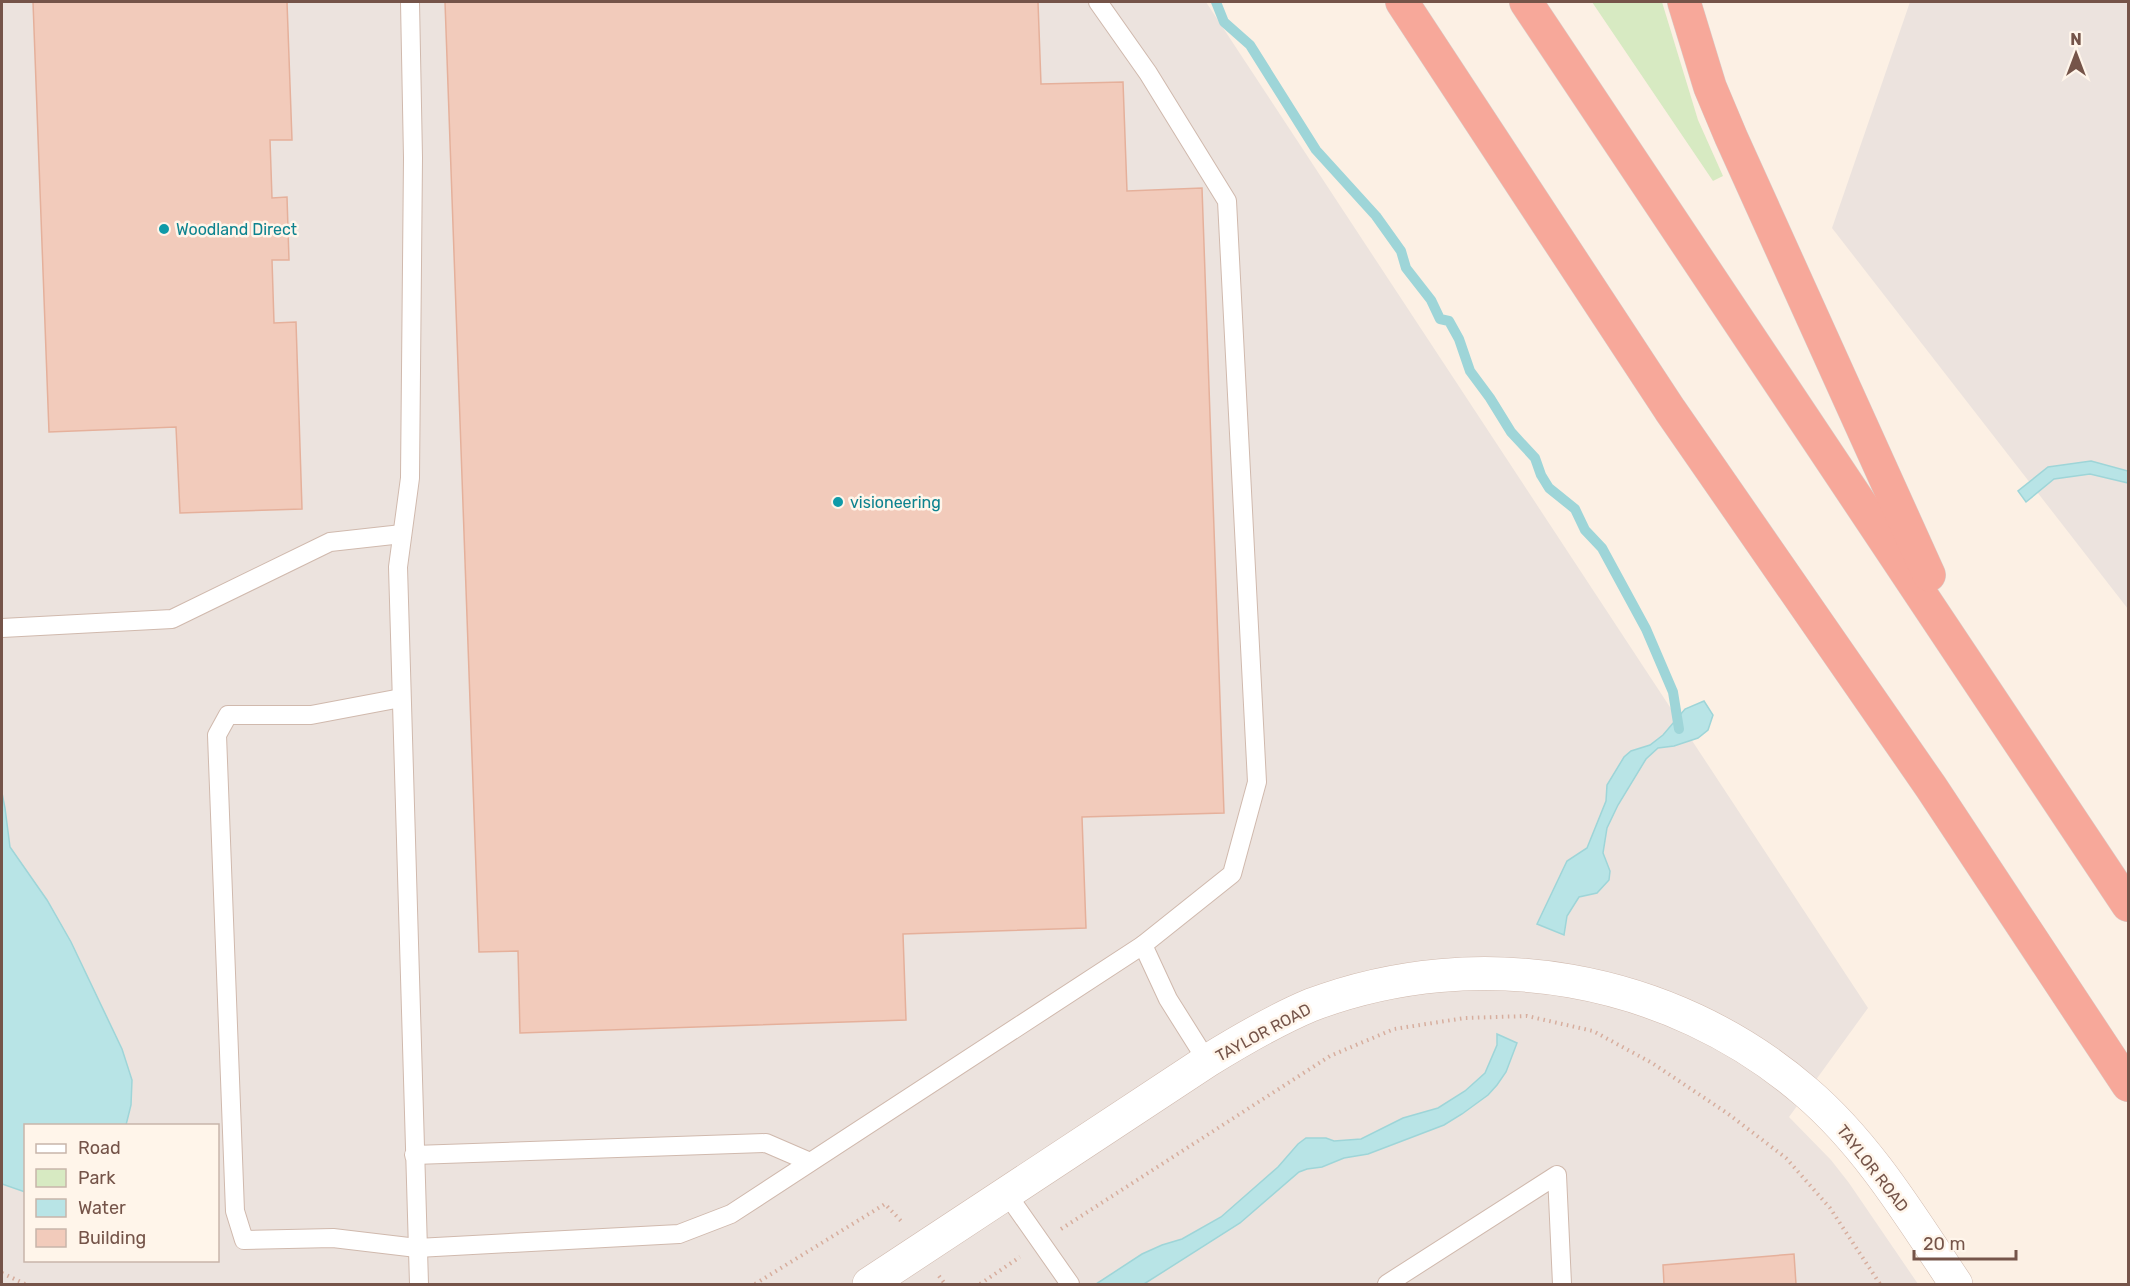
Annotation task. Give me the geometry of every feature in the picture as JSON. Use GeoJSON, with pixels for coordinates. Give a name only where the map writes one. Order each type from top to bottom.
{"type":"FeatureCollection","features":[{"type":"Feature","properties":{"kind":"highway"},"geometry":{"type":"LineString","coordinates":[[1402,2],[1670,410],[1924,778],[2128,1085]]}},
{"type":"Feature","properties":{"kind":"highway"},"geometry":{"type":"LineString","coordinates":[[1526,2],[2128,904]]}},
{"type":"Feature","properties":{"kind":"highway"},"geometry":{"type":"LineString","coordinates":[[1684,2],[1710,87],[1731,137],[1969,664]]}},
{"type":"Feature","properties":{"kind":"street","name":"TAYLOR ROAD"},"geometry":{"type":"LineString","coordinates":[[870,1284],[1242,1039],[1311,1006],[1342,995],[1405,980],[1438,975],[1502,973],[1561,978],[1619,991],[1680,1013],[1718,1032],[1764,1060],[1807,1092],[1838,1122],[1867,1156],[1956,1284]]}},
{"type":"Feature","properties":{"kind":"lane"},"geometry":{"type":"LineString","coordinates":[[410,2],[413,158],[410,478],[398,567],[419,1284]]}},
{"type":"Feature","properties":{"kind":"lane"},"geometry":{"type":"LineString","coordinates":[[401,698],[311,715],[228,715],[217,735],[235,1212],[244,1240],[333,1238],[417,1248],[679,1234],[731,1214],[1143,945],[1232,874],[1257,782],[1227,201],[1148,73],[1098,2]]}},
{"type":"Feature","properties":{"kind":"lane"},"geometry":{"type":"LineString","coordinates":[[2,628],[172,619],[330,542],[402,534]]}},
{"type":"Feature","properties":{"kind":"lane"},"geometry":{"type":"LineString","coordinates":[[1143,945],[1167,999],[1208,1061]]}},
{"type":"Feature","properties":{"kind":"lane"},"geometry":{"type":"LineString","coordinates":[[414,1155],[766,1143],[810,1162]]}},
{"type":"Feature","properties":{"kind":"lane"},"geometry":{"type":"LineString","coordinates":[[1387,1284],[1557,1175],[1562,1284]]}},
{"type":"Feature","properties":{"kind":"lane"},"geometry":{"type":"LineString","coordinates":[[1007,1194],[1070,1284]]}},
{"type":"Feature","properties":{"kind":"path"},"geometry":{"type":"LineString","coordinates":[[980,1284],[1041,1242],[1330,1056],[1394,1029],[1465,1018],[1527,1016],[1593,1031],[1652,1063],[1727,1113],[1786,1158],[1830,1208],[1880,1284]]}},
{"type":"Feature","properties":{"kind":"path"},"geometry":{"type":"LineString","coordinates":[[755,1284],[885,1204],[904,1224]]}},
{"type":"Feature","properties":{"kind":"path"},"geometry":{"type":"LineString","coordinates":[[2,1273],[25,1284]]}},
{"type":"Feature","properties":{"kind":"path"},"geometry":{"type":"LineString","coordinates":[[939,1278],[945,1284]]}},
{"type":"Feature","properties":{"kind":"shaded area"},"geometry":{"type":"Polygon","coordinates":[[[2,2],[1206,2],[1868,1008],[1789,1117],[1831,1160],[1849,1183],[1918,1284],[2,1284],[2,2]]]}},
{"type":"Feature","properties":{"kind":"shaded area"},"geometry":{"type":"Polygon","coordinates":[[[1910,2],[2128,2],[2128,609],[1832,228],[1910,2]]]}},
{"type":"Feature","properties":{"kind":"green space"},"geometry":{"type":"Polygon","coordinates":[[[1592,2],[1662,2],[1698,120],[1723,176],[1713,181],[1592,2]]]}},
{"type":"Feature","properties":{"kind":"water"},"geometry":{"type":"Polygon","coordinates":[[[2091,461],[2128,471],[2128,483],[2090,474],[2054,479],[2026,502],[2018,491],[2048,467],[2091,461]]]}},
{"type":"Feature","properties":{"kind":"water"},"geometry":{"type":"Polygon","coordinates":[[[1704,701],[1713,715],[1708,730],[1698,738],[1674,746],[1658,748],[1646,759],[1618,805],[1607,828],[1603,853],[1610,871],[1609,880],[1597,893],[1579,897],[1567,916],[1564,935],[1537,924],[1567,861],[1587,848],[1606,801],[1607,785],[1624,757],[1631,751],[1650,745],[1663,735],[1685,709],[1704,701]]]}},
{"type":"Feature","properties":{"kind":"water"},"geometry":{"type":"Polygon","coordinates":[[[2,793],[10,847],[47,900],[71,942],[122,1049],[132,1080],[131,1105],[126,1124],[24,1124],[24,1192],[2,1184],[2,793]]]}},
{"type":"Feature","properties":{"kind":"water"},"geometry":{"type":"Polygon","coordinates":[[[1497,1034],[1517,1043],[1506,1072],[1488,1095],[1462,1114],[1444,1125],[1368,1154],[1344,1158],[1322,1167],[1299,1172],[1240,1223],[1144,1284],[1096,1284],[1142,1254],[1182,1239],[1221,1217],[1278,1167],[1306,1138],[1326,1138],[1334,1141],[1361,1139],[1403,1118],[1438,1108],[1465,1091],[1485,1073],[1497,1045],[1497,1034]]]}},
{"type":"Feature","properties":{"kind":"building","name":"Woodland Direct"},"geometry":{"type":"Polygon","coordinates":[[[33,2],[287,2],[292,140],[270,140],[272,198],[287,197],[289,260],[272,260],[274,323],[296,322],[302,509],[180,513],[176,427],[49,432],[33,2]]]}},
{"type":"Feature","properties":{"kind":"building","name":"visioneering"},"geometry":{"type":"Polygon","coordinates":[[[445,2],[1038,2],[1041,84],[1123,82],[1127,191],[1202,188],[1224,813],[1082,817],[1086,928],[903,934],[906,1020],[520,1033],[518,951],[479,952],[445,2]]]}},
{"type":"Feature","properties":{"kind":"building"},"geometry":{"type":"Polygon","coordinates":[[[1794,1254],[1796,1284],[1664,1284],[1663,1265],[1794,1254]]]}},
{"type":"Feature","properties":{"kind":"waterway"},"geometry":{"type":"LineString","coordinates":[[1216,2],[1224,22],[1250,45],[1316,150],[1376,216],[1401,251],[1406,268],[1431,300],[1440,319],[1449,321],[1459,339],[1470,371],[1511,432],[1535,458],[1549,488],[1575,509],[1585,530],[1602,548],[1646,629],[1673,692],[1679,729]]}},
{"type":"Feature","properties":{"kind":"place","name":"Woodland Direct"},"geometry":{"type":"Point","coordinates":[164,229]}},
{"type":"Feature","properties":{"kind":"place","name":"visioneering"},"geometry":{"type":"Point","coordinates":[838,502]}}]}
